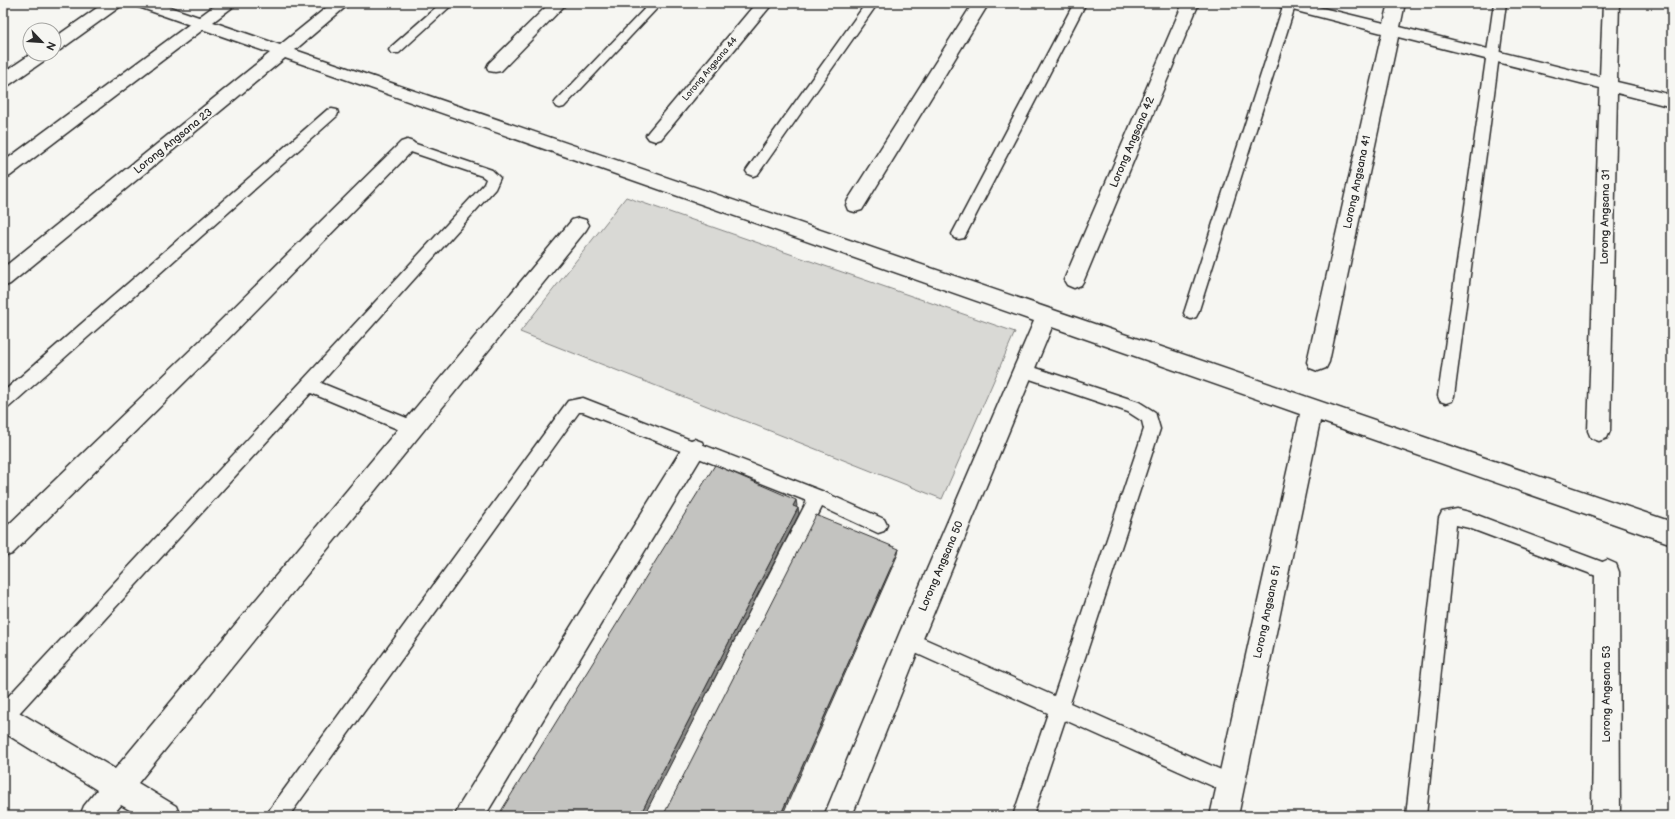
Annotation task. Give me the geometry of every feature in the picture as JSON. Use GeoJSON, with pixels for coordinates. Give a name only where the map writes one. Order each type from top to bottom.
{"type":"FeatureCollection","features":[{"type":"Feature","properties":{"kind":"street"},"geometry":{"type":"LineString","coordinates":[[62,40],[115,3]]}},
{"type":"Feature","properties":{"kind":"street"},"geometry":{"type":"LineString","coordinates":[[142,3],[1672,533]]}},
{"type":"Feature","properties":{"kind":"street"},"geometry":{"type":"LineString","coordinates":[[3,171],[228,3]]}},
{"type":"Feature","properties":{"kind":"street","name":"Lorong Angsana 23"},"geometry":{"type":"LineString","coordinates":[[3,279],[342,3]]}},
{"type":"Feature","properties":{"kind":"street"},"geometry":{"type":"LineString","coordinates":[[495,67],[559,3]]}},
{"type":"Feature","properties":{"kind":"street","name":"Lorong Angsana 44"},"geometry":{"type":"LineString","coordinates":[[656,135],[764,3]]}},
{"type":"Feature","properties":{"kind":"street"},"geometry":{"type":"LineString","coordinates":[[855,205],[981,3]]}},
{"type":"Feature","properties":{"kind":"street","name":"Lorong Angsana 42"},"geometry":{"type":"LineString","coordinates":[[1074,280],[1191,3]]}},
{"type":"Feature","properties":{"kind":"street","name":"Lorong Angsana 41"},"geometry":{"type":"LineString","coordinates":[[1318,362],[1397,3]]}},
{"type":"Feature","properties":{"kind":"street","name":"Lorong Angsana 31"},"geometry":{"type":"LineString","coordinates":[[1599,431],[1611,3]]}},
{"type":"Feature","properties":{"kind":"street"},"geometry":{"type":"LineString","coordinates":[[1287,4],[1672,101]]}},
{"type":"Feature","properties":{"kind":"street"},"geometry":{"type":"LineString","coordinates":[[3,81],[30,62]]}},
{"type":"Feature","properties":{"kind":"street"},"geometry":{"type":"LineString","coordinates":[[3,546],[206,347],[407,146]]}},
{"type":"Feature","properties":{"kind":"street"},"geometry":{"type":"LineString","coordinates":[[94,816],[579,225]]}},
{"type":"Feature","properties":{"kind":"street","name":"Lorong Angsana 50"},"geometry":{"type":"LineString","coordinates":[[838,816],[909,641],[1046,316]]}},
{"type":"Feature","properties":{"kind":"street","name":"Lorong Angsana 51"},"geometry":{"type":"LineString","coordinates":[[1224,816],[1312,408]]}},
{"type":"Feature","properties":{"kind":"street"},"geometry":{"type":"LineString","coordinates":[[469,816],[694,449]]}},
{"type":"Feature","properties":{"kind":"street","name":"Lorong Angsana 53"},"geometry":{"type":"LineString","coordinates":[[1606,816],[1607,572]]}},
{"type":"Feature","properties":{"kind":"street"},"geometry":{"type":"LineString","coordinates":[[3,717],[166,816]]}},
{"type":"Feature","properties":{"kind":"lane"},"geometry":{"type":"LineString","coordinates":[[396,50],[448,3]]}},
{"type":"Feature","properties":{"kind":"lane"},"geometry":{"type":"LineString","coordinates":[[560,104],[656,3]]}},
{"type":"Feature","properties":{"kind":"lane"},"geometry":{"type":"LineString","coordinates":[[753,171],[872,3]]}},
{"type":"Feature","properties":{"kind":"lane"},"geometry":{"type":"LineString","coordinates":[[959,234],[1080,3]]}},
{"type":"Feature","properties":{"kind":"lane"},"geometry":{"type":"LineString","coordinates":[[1446,396],[1500,3]]}},
{"type":"Feature","properties":{"kind":"lane"},"geometry":{"type":"LineString","coordinates":[[1191,312],[1287,4]]}},
{"type":"Feature","properties":{"kind":"lane"},"geometry":{"type":"LineString","coordinates":[[3,402],[332,113]]}},
{"type":"Feature","properties":{"kind":"lane"},"geometry":{"type":"LineString","coordinates":[[3,717],[490,186],[493,178],[487,172],[407,146]]}},
{"type":"Feature","properties":{"kind":"lane"},"geometry":{"type":"LineString","coordinates":[[1023,816],[1152,429],[1149,417],[1133,406],[1024,370]]}},
{"type":"Feature","properties":{"kind":"lane"},"geometry":{"type":"LineString","coordinates":[[309,385],[413,428]]}},
{"type":"Feature","properties":{"kind":"lane"},"geometry":{"type":"LineString","coordinates":[[277,816],[574,406],[583,405],[818,497],[878,525]]}},
{"type":"Feature","properties":{"kind":"lane"},"geometry":{"type":"LineString","coordinates":[[654,816],[818,497]]}},
{"type":"Feature","properties":{"kind":"lane"},"geometry":{"type":"LineString","coordinates":[[1416,816],[1448,518],[1457,517],[1469,520],[1607,572]]}},
{"type":"Feature","properties":{"kind":"lane"},"geometry":{"type":"LineString","coordinates":[[909,641],[1230,784]]}},
{"type":"Feature","properties":{"kind":"shaded area"},"geometry":{"type":"Polygon","coordinates":[[[626,197],[1015,332],[942,499],[520,332],[626,197]]]}},
{"type":"Feature","properties":{"kind":"building"},"geometry":{"type":"Polygon","coordinates":[[[715,465],[796,500],[793,506],[798,508],[640,815],[664,814],[816,515],[899,549],[780,816],[498,816],[715,465]]]}}]}
